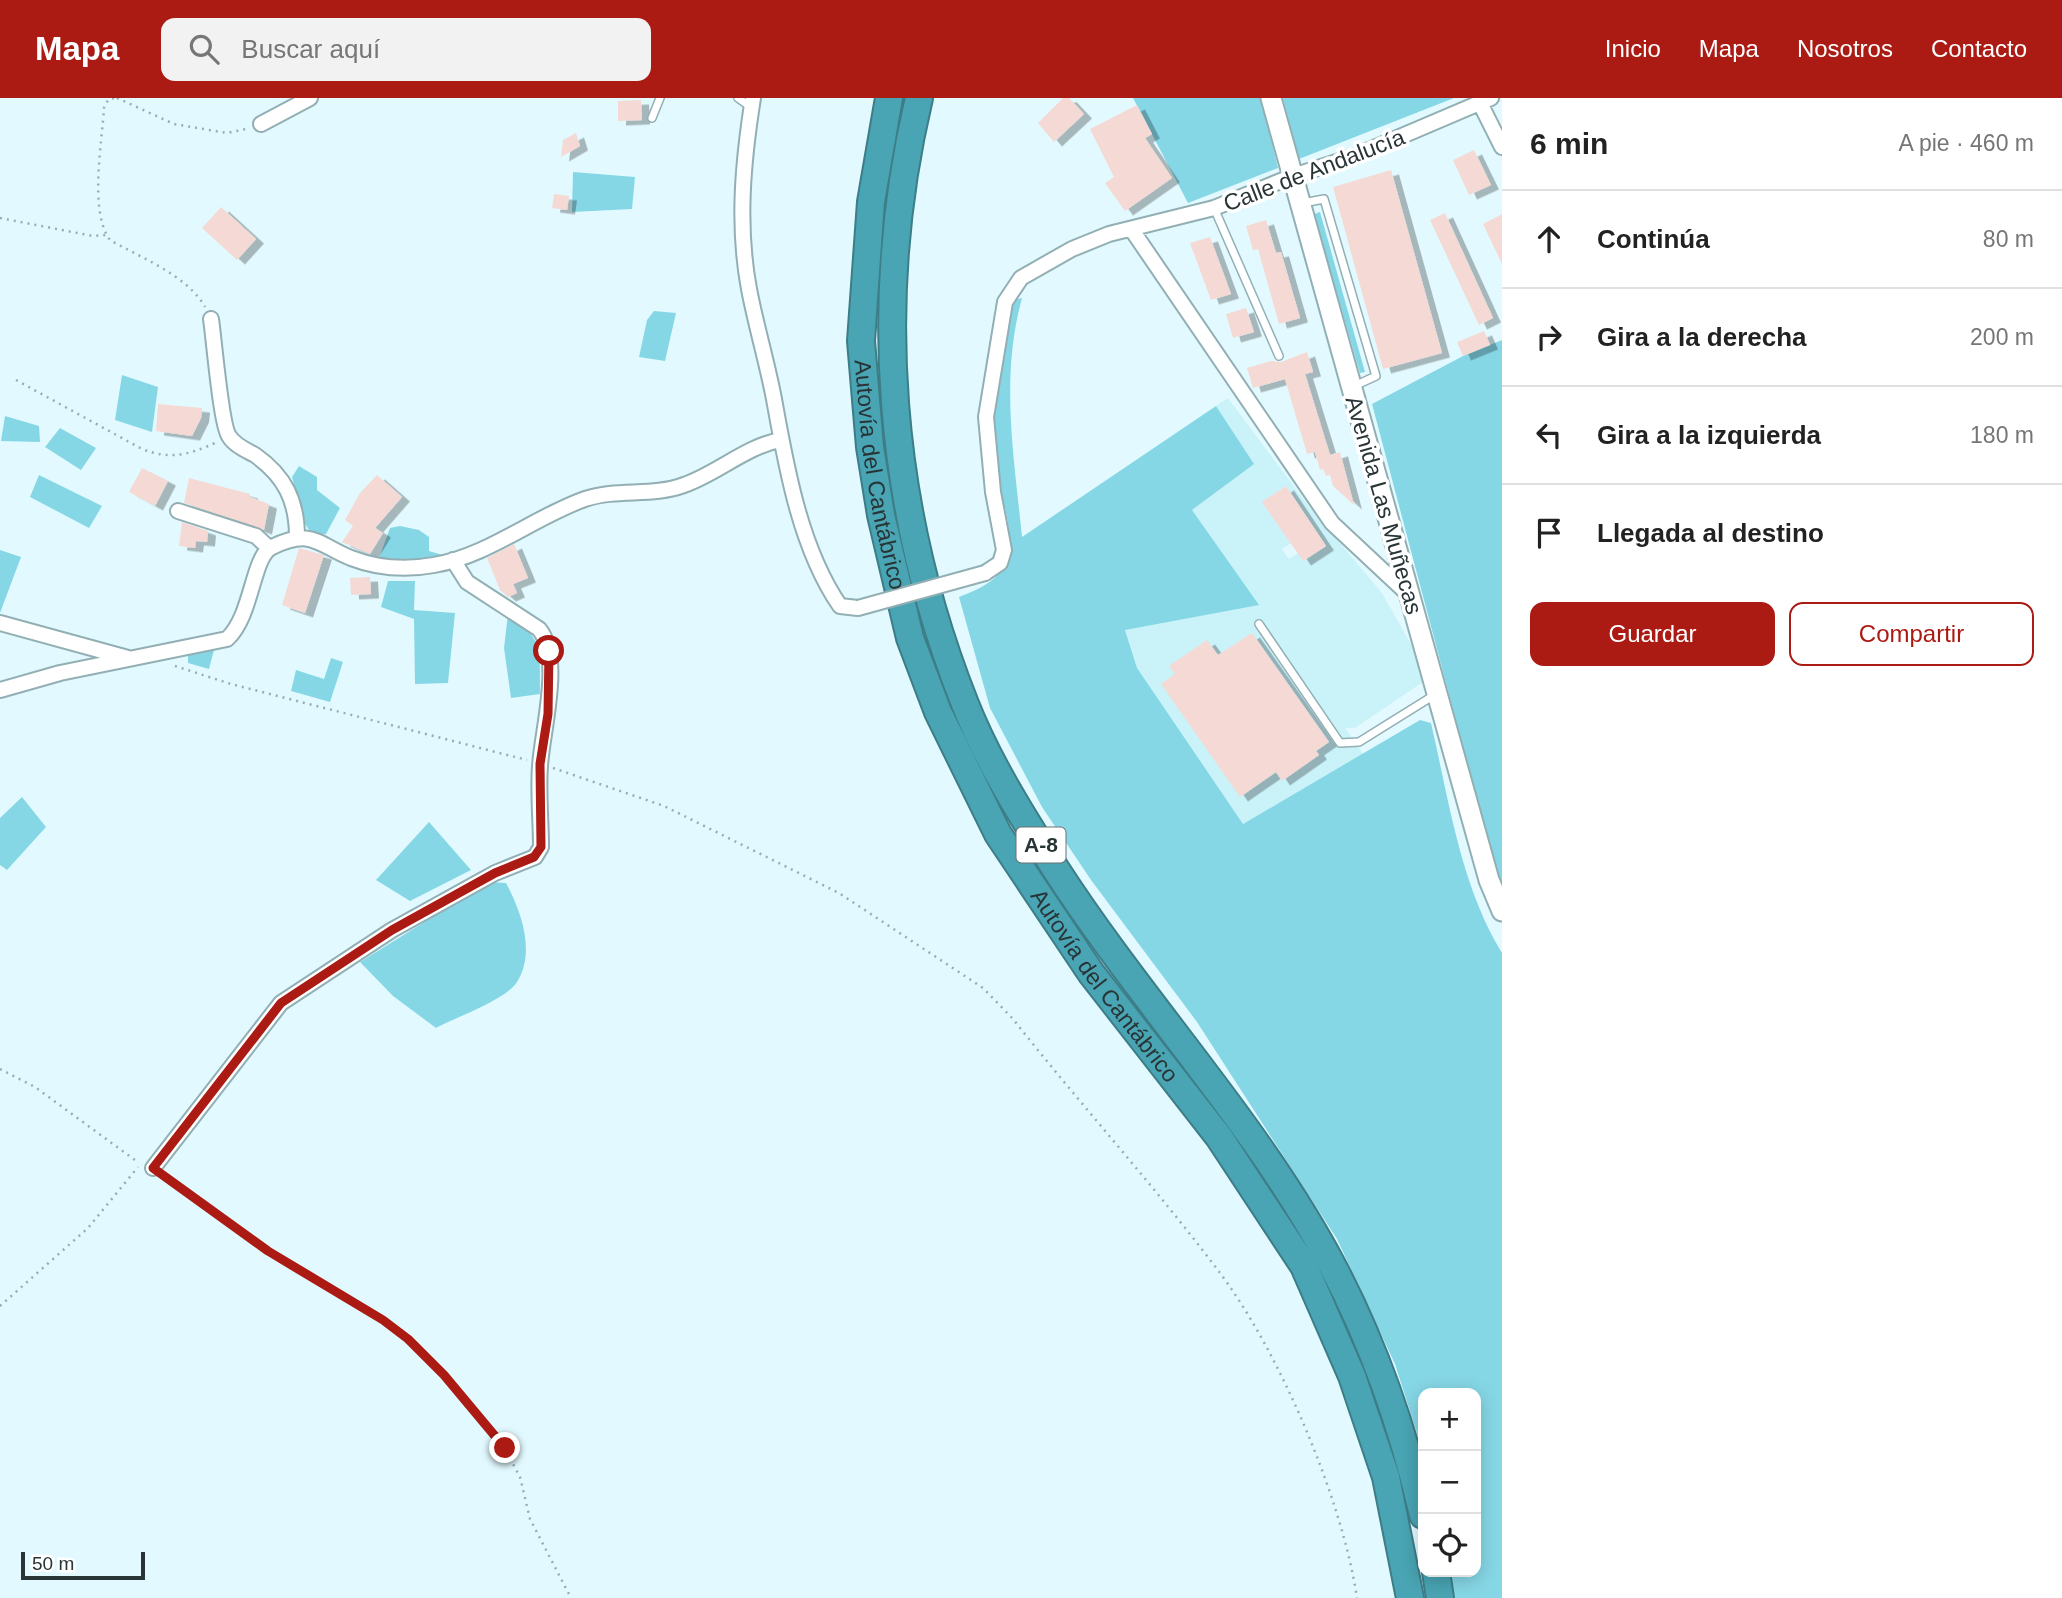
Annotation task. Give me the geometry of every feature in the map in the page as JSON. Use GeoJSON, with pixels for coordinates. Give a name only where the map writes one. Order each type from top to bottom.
{"type":"FeatureCollection","features":[{"type":"Feature","properties":{"kind":"highway","name":"Autovía del Cantábrico"},"geometry":{"type":"LineString","coordinates":[[889,98],[871,202],[862,341],[870,447],[881,515],[910,638],[938,712],[998,834],[1091,973],[1219,1136],[1304,1266],[1352,1376],[1386,1477],[1410,1598]]}},
{"type":"Feature","properties":{"kind":"highway","name":"Autovía del Cantábrico"},"geometry":{"type":"LineString","coordinates":[[919,98],[898,203],[892,284],[892,370],[909,517],[933,615],[966,707],[1004,785],[1056,870],[1241,1124],[1324,1252],[1384,1380],[1423,1514]]}},
{"type":"Feature","properties":{"kind":"highway"},"geometry":{"type":"LineString","coordinates":[[1437,1577],[1440,1598]]}},
{"type":"Feature","properties":{"kind":"street"},"geometry":{"type":"LineString","coordinates":[[261,124],[310,98]]}},
{"type":"Feature","properties":{"kind":"street","name":"Avenida Las Muñecas"},"geometry":{"type":"LineString","coordinates":[[1271,98],[1489,880],[1502,911]]}},
{"type":"Feature","properties":{"kind":"street"},"geometry":{"type":"LineString","coordinates":[[1486,101],[1502,147]]}},
{"type":"Feature","properties":{"kind":"street","name":"Calle de Andalucía"},"geometry":{"type":"LineString","coordinates":[[780,440],[794,496],[828,589],[840,606],[858,608],[985,573],[1000,563],[1004,550],[993,492],[986,417],[1005,302],[1021,278],[1062,255],[1109,234],[1214,208],[1293,176],[1355,156],[1486,101]]}},
{"type":"Feature","properties":{"kind":"street"},"geometry":{"type":"LineString","coordinates":[[0,690],[135,657],[227,639],[236,631],[249,604],[260,558],[269,548],[297,537],[324,542],[350,558],[390,568],[434,565],[453,560],[584,500],[609,493],[675,488],[719,470],[759,444],[780,440],[749,288],[745,255],[742,197],[745,139],[753,103]]}},
{"type":"Feature","properties":{"kind":"street"},"geometry":{"type":"LineString","coordinates":[[1132,230],[1332,523],[1409,595]]}},
{"type":"Feature","properties":{"kind":"street"},"geometry":{"type":"LineString","coordinates":[[211,319],[221,386],[223,422],[228,435],[283,480],[292,497],[297,537]]}},
{"type":"Feature","properties":{"kind":"street"},"geometry":{"type":"LineString","coordinates":[[178,511],[256,536],[269,548]]}},
{"type":"Feature","properties":{"kind":"street"},"geometry":{"type":"LineString","coordinates":[[153,1168],[281,1003],[392,930],[495,873],[534,857],[541,847],[540,764],[548,714],[549,651],[546,637],[539,629],[467,582],[453,560]]}},
{"type":"Feature","properties":{"kind":"street"},"geometry":{"type":"LineString","coordinates":[[0,623],[135,657]]}},
{"type":"Feature","properties":{"kind":"lane"},"geometry":{"type":"LineString","coordinates":[[652,118],[660,98]]}},
{"type":"Feature","properties":{"kind":"lane"},"geometry":{"type":"LineString","coordinates":[[738,98],[753,103]]}},
{"type":"Feature","properties":{"kind":"lane"},"geometry":{"type":"LineString","coordinates":[[1300,204],[1324,199],[1376,376],[1351,388]]}},
{"type":"Feature","properties":{"kind":"lane"},"geometry":{"type":"LineString","coordinates":[[1214,208],[1279,356]]}},
{"type":"Feature","properties":{"kind":"lane"},"geometry":{"type":"LineString","coordinates":[[1259,624],[1340,743],[1359,742],[1438,693]]}},
{"type":"Feature","properties":{"kind":"path"},"geometry":{"type":"LineString","coordinates":[[211,319],[197,293],[110,240],[101,229],[99,211],[104,108],[108,100],[122,99],[174,124],[206,131],[227,133],[261,124]]}},
{"type":"Feature","properties":{"kind":"path"},"geometry":{"type":"LineString","coordinates":[[0,218],[93,236],[106,234]]}},
{"type":"Feature","properties":{"kind":"path"},"geometry":{"type":"LineString","coordinates":[[16,380],[142,449],[163,457],[195,452],[228,435]]}},
{"type":"Feature","properties":{"kind":"path"},"geometry":{"type":"LineString","coordinates":[[135,657],[540,764],[664,806],[839,893],[983,988],[1006,1011],[1219,1271],[1255,1328],[1318,1460],[1346,1538],[1357,1598]]}},
{"type":"Feature","properties":{"kind":"path"},"geometry":{"type":"LineString","coordinates":[[0,1069],[35,1087],[141,1164],[88,1228],[0,1306]]}},
{"type":"Feature","properties":{"kind":"path"},"geometry":{"type":"LineString","coordinates":[[153,1168],[294,1268],[383,1320],[408,1339],[444,1375],[505,1448],[520,1477],[530,1519],[571,1598]]}},
{"type":"Feature","properties":{"kind":"shaded area"},"geometry":{"type":"Polygon","coordinates":[[[1133,98],[1261,98],[1278,168],[1188,203],[1133,98]]]}},
{"type":"Feature","properties":{"kind":"shaded area"},"geometry":{"type":"Polygon","coordinates":[[[1283,98],[1454,98],[1299,159],[1283,98]]]}},
{"type":"Feature","properties":{"kind":"shaded area"},"geometry":{"type":"Polygon","coordinates":[[[573,172],[635,177],[632,209],[572,212],[573,172]]]}},
{"type":"Feature","properties":{"kind":"shaded area"},"geometry":{"type":"Polygon","coordinates":[[[1320,212],[1365,372],[1360,373],[1314,214],[1320,212]]]}},
{"type":"Feature","properties":{"kind":"shaded area"},"geometry":{"type":"Polygon","coordinates":[[[1022,298],[1015,328],[1010,387],[1022,537],[1216,406],[1254,464],[1192,510],[1259,605],[1125,630],[1137,668],[1243,824],[1420,720],[1431,723],[1466,870],[1476,899],[1502,953],[1502,1598],[1455,1598],[1451,1577],[1481,1577],[1481,1388],[1418,1388],[1418,1436],[1395,1364],[1337,1239],[1197,1022],[1091,880],[1042,807],[990,708],[959,597],[990,582],[1001,570],[1008,553],[1009,530],[994,458],[993,418],[996,378],[1014,300],[1022,298]]]}},
{"type":"Feature","properties":{"kind":"shaded area"},"geometry":{"type":"Polygon","coordinates":[[[654,311],[676,313],[665,361],[639,357],[647,320],[654,311]]]}},
{"type":"Feature","properties":{"kind":"shaded area"},"geometry":{"type":"Polygon","coordinates":[[[1502,340],[1502,894],[1372,404],[1463,356],[1502,340]]]}},
{"type":"Feature","properties":{"kind":"shaded area"},"geometry":{"type":"Polygon","coordinates":[[[122,375],[158,387],[152,432],[115,420],[122,375]]]}},
{"type":"Feature","properties":{"kind":"shaded area"},"geometry":{"type":"Polygon","coordinates":[[[1228,398],[1307,504],[1382,593],[1416,653],[1423,682],[1355,728],[1345,728],[1364,755],[1243,824],[1138,672],[1125,629],[1258,605],[1192,510],[1253,464],[1216,406],[1228,398]],[[1286,486],[1263,502],[1291,543],[1282,549],[1289,559],[1298,553],[1303,561],[1326,546],[1286,486]]]}},
{"type":"Feature","properties":{"kind":"shaded area"},"geometry":{"type":"Polygon","coordinates":[[[5,416],[39,426],[40,442],[1,441],[5,416]]]}},
{"type":"Feature","properties":{"kind":"shaded area"},"geometry":{"type":"Polygon","coordinates":[[[60,428],[96,448],[81,470],[45,447],[60,428]]]}},
{"type":"Feature","properties":{"kind":"shaded area"},"geometry":{"type":"Polygon","coordinates":[[[299,466],[317,477],[317,490],[340,508],[326,534],[313,534],[301,515],[292,477],[299,466]]]}},
{"type":"Feature","properties":{"kind":"shaded area"},"geometry":{"type":"Polygon","coordinates":[[[39,475],[102,506],[89,528],[30,497],[39,475]]]}},
{"type":"Feature","properties":{"kind":"shaded area"},"geometry":{"type":"Polygon","coordinates":[[[400,526],[419,530],[429,537],[429,551],[446,556],[435,561],[378,561],[390,528],[400,526]]]}},
{"type":"Feature","properties":{"kind":"shaded area"},"geometry":{"type":"Polygon","coordinates":[[[0,550],[21,557],[0,613],[0,550]]]}},
{"type":"Feature","properties":{"kind":"shaded area"},"geometry":{"type":"Polygon","coordinates":[[[388,581],[415,581],[414,610],[455,613],[448,683],[415,684],[414,619],[381,607],[388,581]]]}},
{"type":"Feature","properties":{"kind":"shaded area"},"geometry":{"type":"Polygon","coordinates":[[[508,614],[535,640],[539,657],[540,694],[511,698],[504,648],[508,614]]]}},
{"type":"Feature","properties":{"kind":"shaded area"},"geometry":{"type":"Polygon","coordinates":[[[214,650],[209,669],[188,663],[188,655],[214,650]]]}},
{"type":"Feature","properties":{"kind":"shaded area"},"geometry":{"type":"Polygon","coordinates":[[[331,658],[343,662],[330,702],[291,691],[296,670],[324,679],[331,658]]]}},
{"type":"Feature","properties":{"kind":"shaded area"},"geometry":{"type":"Polygon","coordinates":[[[22,797],[46,827],[7,870],[0,865],[0,818],[22,797]]]}},
{"type":"Feature","properties":{"kind":"shaded area"},"geometry":{"type":"Polygon","coordinates":[[[429,822],[471,870],[410,901],[376,880],[429,822]]]}},
{"type":"Feature","properties":{"kind":"shaded area"},"geometry":{"type":"Polygon","coordinates":[[[489,882],[506,883],[517,906],[526,945],[523,970],[517,982],[503,995],[436,1028],[393,996],[360,962],[489,882]]]}},
{"type":"Feature","properties":{"kind":"building"},"geometry":{"type":"Polygon","coordinates":[[[1063,98],[1069,98],[1084,114],[1054,142],[1038,123],[1063,98]]]}},
{"type":"Feature","properties":{"kind":"building"},"geometry":{"type":"Polygon","coordinates":[[[641,100],[642,120],[618,121],[618,101],[641,100]]]}},
{"type":"Feature","properties":{"kind":"building"},"geometry":{"type":"Polygon","coordinates":[[[1137,105],[1152,134],[1145,138],[1172,178],[1125,211],[1105,183],[1114,177],[1090,129],[1137,105]]]}},
{"type":"Feature","properties":{"kind":"building"},"geometry":{"type":"Polygon","coordinates":[[[576,133],[580,146],[561,157],[563,140],[576,133]]]}},
{"type":"Feature","properties":{"kind":"building"},"geometry":{"type":"Polygon","coordinates":[[[1474,150],[1491,185],[1469,195],[1453,160],[1474,150]]]}},
{"type":"Feature","properties":{"kind":"building"},"geometry":{"type":"Polygon","coordinates":[[[1391,170],[1442,353],[1383,369],[1333,187],[1391,170]]]}},
{"type":"Feature","properties":{"kind":"building"},"geometry":{"type":"Polygon","coordinates":[[[554,194],[569,196],[567,210],[552,208],[554,194]]]}},
{"type":"Feature","properties":{"kind":"building"},"geometry":{"type":"Polygon","coordinates":[[[221,207],[256,239],[237,260],[202,228],[221,207]]]}},
{"type":"Feature","properties":{"kind":"building"},"geometry":{"type":"Polygon","coordinates":[[[1445,213],[1493,318],[1479,325],[1430,220],[1445,213]]]}},
{"type":"Feature","properties":{"kind":"building"},"geometry":{"type":"Polygon","coordinates":[[[1502,214],[1502,264],[1483,224],[1502,214]]]}},
{"type":"Feature","properties":{"kind":"building"},"geometry":{"type":"Polygon","coordinates":[[[1266,220],[1276,253],[1281,252],[1300,318],[1279,324],[1258,249],[1253,250],[1246,226],[1266,220]]]}},
{"type":"Feature","properties":{"kind":"building"},"geometry":{"type":"Polygon","coordinates":[[[1210,237],[1231,294],[1211,300],[1190,243],[1210,237]]]}},
{"type":"Feature","properties":{"kind":"building"},"geometry":{"type":"Polygon","coordinates":[[[1246,308],[1254,332],[1233,338],[1226,314],[1246,308]]]}},
{"type":"Feature","properties":{"kind":"building"},"geometry":{"type":"Polygon","coordinates":[[[1484,331],[1490,345],[1463,356],[1457,342],[1484,331]]]}},
{"type":"Feature","properties":{"kind":"building"},"geometry":{"type":"Polygon","coordinates":[[[1307,352],[1313,372],[1305,374],[1330,455],[1340,452],[1354,505],[1333,486],[1330,475],[1326,476],[1323,469],[1320,470],[1315,452],[1307,454],[1285,379],[1253,388],[1247,368],[1271,361],[1281,362],[1307,352]]]}},
{"type":"Feature","properties":{"kind":"building"},"geometry":{"type":"Polygon","coordinates":[[[158,404],[202,408],[201,418],[192,436],[156,431],[158,404]]]}},
{"type":"Feature","properties":{"kind":"building"},"geometry":{"type":"Polygon","coordinates":[[[142,468],[168,481],[155,506],[129,492],[142,468]]]}},
{"type":"Feature","properties":{"kind":"building"},"geometry":{"type":"Polygon","coordinates":[[[377,475],[402,497],[375,528],[383,533],[370,554],[342,542],[353,526],[345,520],[360,493],[377,475]]]}},
{"type":"Feature","properties":{"kind":"building"},"geometry":{"type":"Polygon","coordinates":[[[189,478],[250,494],[250,497],[269,504],[264,530],[184,503],[189,478]]]}},
{"type":"Feature","properties":{"kind":"building"},"geometry":{"type":"Polygon","coordinates":[[[1286,486],[1326,546],[1303,561],[1262,502],[1286,486]]]}},
{"type":"Feature","properties":{"kind":"building"},"geometry":{"type":"Polygon","coordinates":[[[182,522],[208,531],[207,542],[196,541],[195,548],[179,546],[182,522]]]}},
{"type":"Feature","properties":{"kind":"building"},"geometry":{"type":"Polygon","coordinates":[[[514,544],[528,578],[513,584],[517,593],[508,597],[500,590],[487,558],[514,544]]]}},
{"type":"Feature","properties":{"kind":"building"},"geometry":{"type":"Polygon","coordinates":[[[299,548],[324,555],[305,613],[282,605],[299,548]]]}},
{"type":"Feature","properties":{"kind":"building"},"geometry":{"type":"Polygon","coordinates":[[[370,577],[371,594],[351,595],[350,578],[370,577]]]}},
{"type":"Feature","properties":{"kind":"building"},"geometry":{"type":"Polygon","coordinates":[[[1252,633],[1329,742],[1316,751],[1319,755],[1282,781],[1276,772],[1240,797],[1161,684],[1175,674],[1169,666],[1207,640],[1218,655],[1252,633]]]}},
{"type":"Feature","properties":{"kind":"route"},"geometry":{"type":"LineString","coordinates":[[505,1448],[444,1375],[408,1339],[383,1320],[268,1251],[153,1168],[281,1003],[392,930],[495,873],[534,857],[541,847],[540,764],[548,714],[549,651]]}}]}
